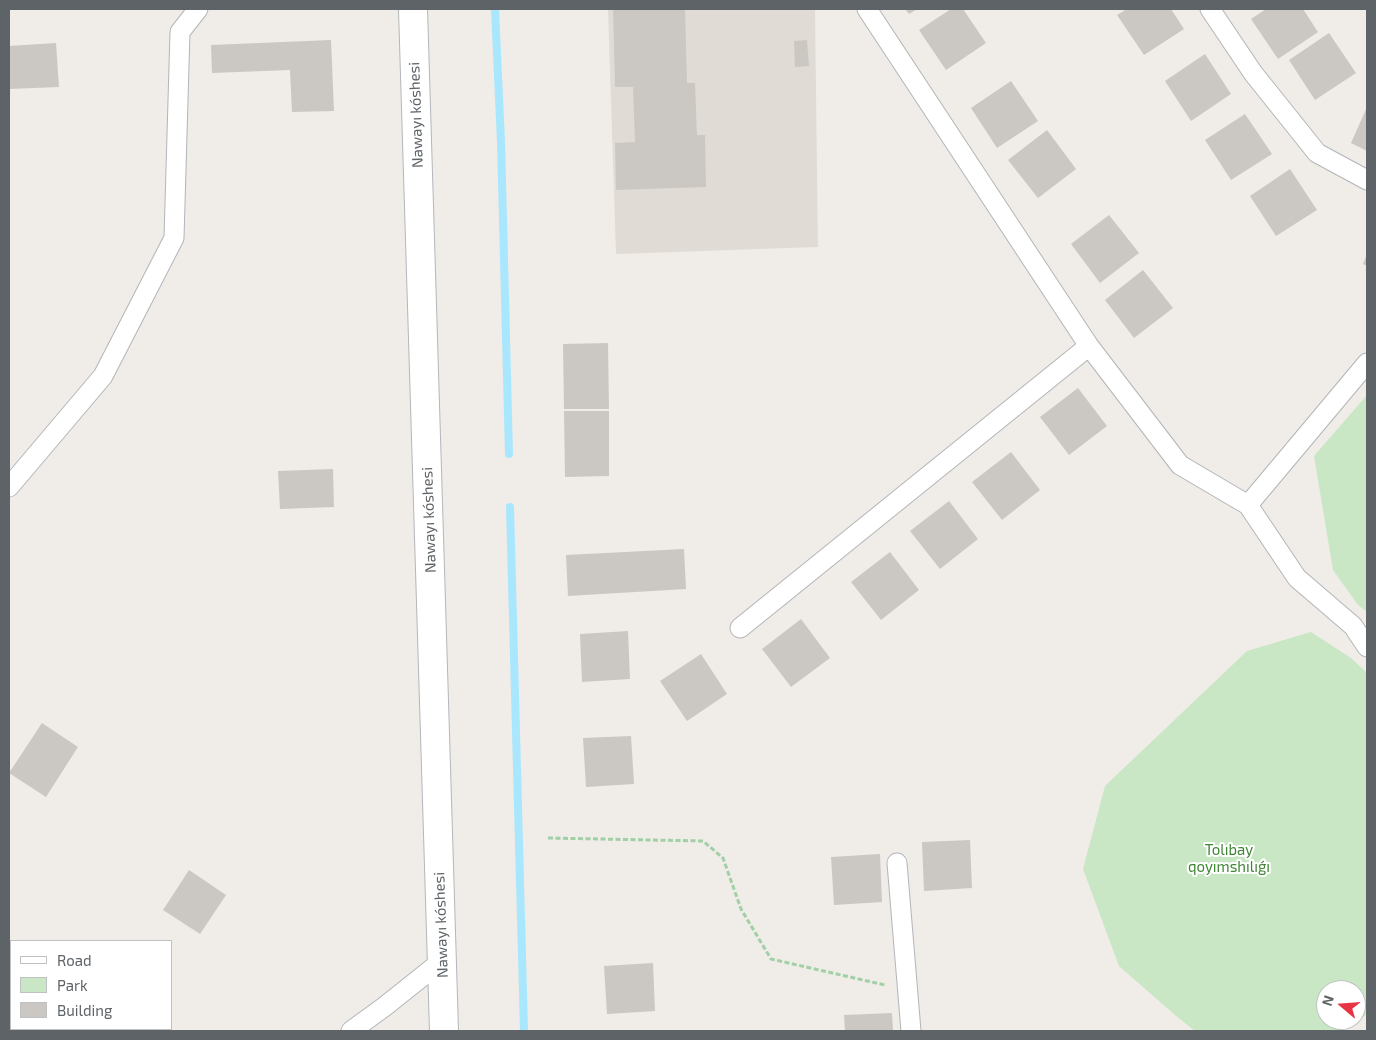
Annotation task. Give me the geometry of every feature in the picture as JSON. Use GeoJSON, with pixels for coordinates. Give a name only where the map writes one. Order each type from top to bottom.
{"type":"FeatureCollection","features":[{"type":"Feature","properties":{"kind":"main road","name":"Nawayı kóshesi"},"geometry":{"type":"LineString","coordinates":[[413,9],[444,1031]]}},
{"type":"Feature","properties":{"kind":"street"},"geometry":{"type":"LineString","coordinates":[[9,487],[103,376],[174,238],[180,32],[198,9]]}},
{"type":"Feature","properties":{"kind":"street"},"geometry":{"type":"LineString","coordinates":[[867,9],[1089,346],[1180,465],[1248,505],[1296,578],[1353,626],[1367,646]]}},
{"type":"Feature","properties":{"kind":"street"},"geometry":{"type":"LineString","coordinates":[[1210,9],[1253,73],[1317,153],[1367,180]]}},
{"type":"Feature","properties":{"kind":"street"},"geometry":{"type":"LineString","coordinates":[[740,628],[1089,346]]}},
{"type":"Feature","properties":{"kind":"street"},"geometry":{"type":"LineString","coordinates":[[1248,505],[1367,363]]}},
{"type":"Feature","properties":{"kind":"street"},"geometry":{"type":"LineString","coordinates":[[897,863],[911,1031]]}},
{"type":"Feature","properties":{"kind":"street"},"geometry":{"type":"LineString","coordinates":[[351,1031],[442,960]]}},
{"type":"Feature","properties":{"kind":"path"},"geometry":{"type":"LineString","coordinates":[[548,838],[703,841],[723,858],[741,909],[770,959],[908,990]]}},
{"type":"Feature","properties":{"kind":"shaded area"},"geometry":{"type":"Polygon","coordinates":[[[608,9],[815,9],[818,247],[616,254],[608,9]]]}},
{"type":"Feature","properties":{"kind":"green space"},"geometry":{"type":"Polygon","coordinates":[[[1367,395],[1367,612],[1358,605],[1333,570],[1314,456],[1367,395]]]}},
{"type":"Feature","properties":{"kind":"green space","name":"Tolıbay qoyımshılıǵı"},"geometry":{"type":"Polygon","coordinates":[[[1311,632],[1351,658],[1367,673],[1367,1014],[1366,980],[1316,980],[1316,1030],[1346,1030],[1345,1031],[1195,1031],[1175,1015],[1119,966],[1083,869],[1105,786],[1247,651],[1311,632]]]}},
{"type":"Feature","properties":{"kind":"building"},"geometry":{"type":"Polygon","coordinates":[[[613,9],[685,9],[687,83],[695,83],[697,135],[705,135],[706,187],[616,190],[615,143],[635,142],[633,87],[615,87],[613,9]]]}},
{"type":"Feature","properties":{"kind":"building"},"geometry":{"type":"Polygon","coordinates":[[[905,9],[917,9],[909,14],[905,9]]]}},
{"type":"Feature","properties":{"kind":"building"},"geometry":{"type":"Polygon","coordinates":[[[951,9],[963,9],[986,43],[946,70],[919,30],[951,9]]]}},
{"type":"Feature","properties":{"kind":"building"},"geometry":{"type":"Polygon","coordinates":[[[1127,9],[1171,9],[1184,29],[1144,55],[1117,15],[1127,9]]]}},
{"type":"Feature","properties":{"kind":"building"},"geometry":{"type":"Polygon","coordinates":[[[1266,9],[1303,9],[1318,32],[1278,59],[1251,19],[1266,9]]]}},
{"type":"Feature","properties":{"kind":"building"},"geometry":{"type":"Polygon","coordinates":[[[1329,33],[1356,73],[1315,100],[1289,60],[1329,33]]]}},
{"type":"Feature","properties":{"kind":"building"},"geometry":{"type":"Polygon","coordinates":[[[331,40],[334,111],[292,112],[290,70],[212,73],[211,45],[331,40]]]}},
{"type":"Feature","properties":{"kind":"building"},"geometry":{"type":"Polygon","coordinates":[[[807,40],[809,66],[795,67],[794,41],[807,40]]]}},
{"type":"Feature","properties":{"kind":"building"},"geometry":{"type":"Polygon","coordinates":[[[56,43],[59,87],[9,89],[9,46],[56,43]]]}},
{"type":"Feature","properties":{"kind":"building"},"geometry":{"type":"Polygon","coordinates":[[[1205,54],[1231,94],[1191,121],[1165,81],[1205,54]]]}},
{"type":"Feature","properties":{"kind":"building"},"geometry":{"type":"Polygon","coordinates":[[[1011,81],[1038,121],[997,148],[971,108],[1011,81]]]}},
{"type":"Feature","properties":{"kind":"building"},"geometry":{"type":"Polygon","coordinates":[[[1367,107],[1367,151],[1351,143],[1367,107]]]}},
{"type":"Feature","properties":{"kind":"building"},"geometry":{"type":"Polygon","coordinates":[[[1245,114],[1272,154],[1231,180],[1205,140],[1245,114]]]}},
{"type":"Feature","properties":{"kind":"building"},"geometry":{"type":"Polygon","coordinates":[[[1047,130],[1076,169],[1038,198],[1008,160],[1047,130]]]}},
{"type":"Feature","properties":{"kind":"building"},"geometry":{"type":"Polygon","coordinates":[[[1290,169],[1317,210],[1276,236],[1250,196],[1290,169]]]}},
{"type":"Feature","properties":{"kind":"building"},"geometry":{"type":"Polygon","coordinates":[[[1109,215],[1139,253],[1100,283],[1071,244],[1109,215]]]}},
{"type":"Feature","properties":{"kind":"building"},"geometry":{"type":"Polygon","coordinates":[[[1367,254],[1367,266],[1363,264],[1367,254]]]}},
{"type":"Feature","properties":{"kind":"building"},"geometry":{"type":"Polygon","coordinates":[[[1143,270],[1173,308],[1134,338],[1105,300],[1143,270]]]}},
{"type":"Feature","properties":{"kind":"building"},"geometry":{"type":"Polygon","coordinates":[[[608,343],[609,409],[564,409],[563,344],[608,343]]]}},
{"type":"Feature","properties":{"kind":"building"},"geometry":{"type":"Polygon","coordinates":[[[1078,388],[1107,426],[1069,455],[1040,417],[1078,388]]]}},
{"type":"Feature","properties":{"kind":"building"},"geometry":{"type":"Polygon","coordinates":[[[564,411],[609,411],[609,476],[565,477],[564,411]]]}},
{"type":"Feature","properties":{"kind":"building"},"geometry":{"type":"Polygon","coordinates":[[[1011,452],[1040,490],[1002,520],[972,482],[1011,452]]]}},
{"type":"Feature","properties":{"kind":"building"},"geometry":{"type":"Polygon","coordinates":[[[333,469],[334,507],[280,509],[278,471],[333,469]]]}},
{"type":"Feature","properties":{"kind":"building"},"geometry":{"type":"Polygon","coordinates":[[[949,501],[978,539],[940,569],[910,531],[949,501]]]}},
{"type":"Feature","properties":{"kind":"building"},"geometry":{"type":"Polygon","coordinates":[[[684,549],[686,589],[568,596],[566,555],[684,549]]]}},
{"type":"Feature","properties":{"kind":"building"},"geometry":{"type":"Polygon","coordinates":[[[890,552],[919,590],[881,620],[851,582],[890,552]]]}},
{"type":"Feature","properties":{"kind":"building"},"geometry":{"type":"Polygon","coordinates":[[[801,619],[830,658],[791,687],[762,649],[801,619]]]}},
{"type":"Feature","properties":{"kind":"building"},"geometry":{"type":"Polygon","coordinates":[[[628,631],[630,679],[582,682],[580,634],[628,631]]]}},
{"type":"Feature","properties":{"kind":"building"},"geometry":{"type":"Polygon","coordinates":[[[701,654],[727,694],[687,721],[660,681],[701,654]]]}},
{"type":"Feature","properties":{"kind":"building"},"geometry":{"type":"Polygon","coordinates":[[[42,723],[78,747],[46,797],[9,773],[42,723]]]}},
{"type":"Feature","properties":{"kind":"building"},"geometry":{"type":"Polygon","coordinates":[[[631,736],[634,784],[586,787],[583,738],[631,736]]]}},
{"type":"Feature","properties":{"kind":"building"},"geometry":{"type":"Polygon","coordinates":[[[970,840],[972,888],[924,891],[922,842],[970,840]]]}},
{"type":"Feature","properties":{"kind":"building"},"geometry":{"type":"Polygon","coordinates":[[[880,854],[882,902],[834,905],[831,857],[880,854]]]}},
{"type":"Feature","properties":{"kind":"building"},"geometry":{"type":"Polygon","coordinates":[[[189,870],[226,895],[200,934],[163,910],[189,870]]]}},
{"type":"Feature","properties":{"kind":"building"},"geometry":{"type":"Polygon","coordinates":[[[653,963],[655,1011],[607,1014],[604,966],[653,963]]]}},
{"type":"Feature","properties":{"kind":"building"},"geometry":{"type":"Polygon","coordinates":[[[892,1013],[893,1031],[845,1031],[844,1015],[892,1013]]]}},
{"type":"Feature","properties":{"kind":"waterway"},"geometry":{"type":"LineString","coordinates":[[495,9],[501,142],[509,454]]}},
{"type":"Feature","properties":{"kind":"waterway"},"geometry":{"type":"LineString","coordinates":[[510,507],[524,1031]]}}]}
